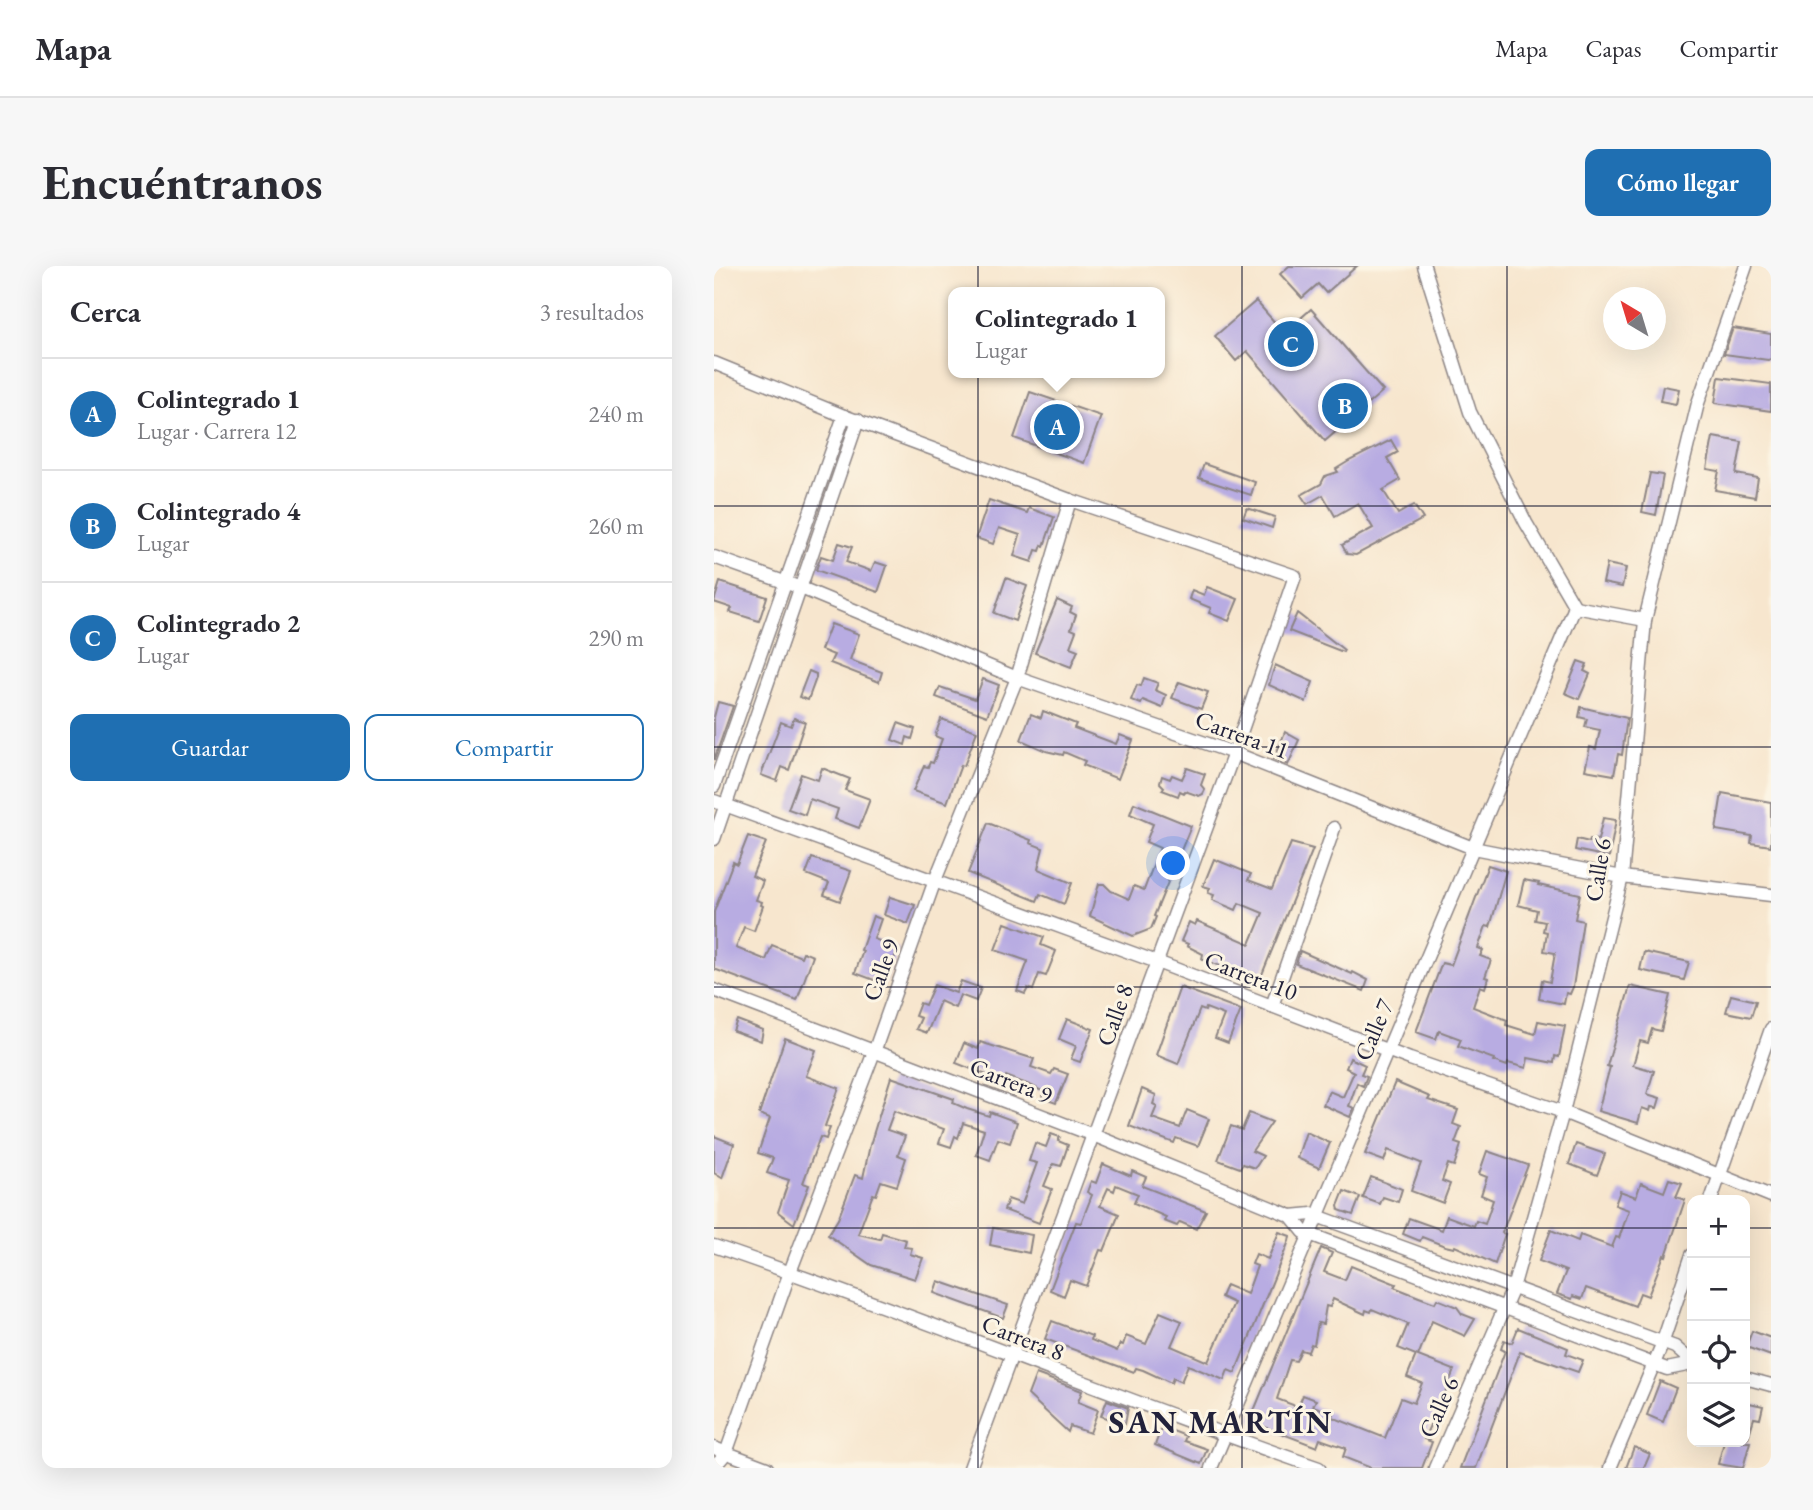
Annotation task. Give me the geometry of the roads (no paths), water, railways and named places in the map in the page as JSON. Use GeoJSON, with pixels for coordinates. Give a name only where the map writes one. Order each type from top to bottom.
{"type":"FeatureCollection","features":[{"type":"Feature","properties":{"kind":"street"},"geometry":{"type":"LineString","coordinates":[[1424,266],[1470,412],[1526,523],[1575,607],[1645,620]]}},
{"type":"Feature","properties":{"kind":"street","name":"Calle 6"},"geometry":{"type":"LineString","coordinates":[[1435,1468],[1513,1288],[1563,1111],[1622,877],[1645,620],[1698,403],[1746,266]]}},
{"type":"Feature","properties":{"kind":"street"},"geometry":{"type":"LineString","coordinates":[[714,363],[844,416],[1070,500]]}},
{"type":"Feature","properties":{"kind":"street"},"geometry":{"type":"LineString","coordinates":[[714,786],[844,416]]}},
{"type":"Feature","properties":{"kind":"street"},"geometry":{"type":"LineString","coordinates":[[714,839],[720,803],[801,588],[858,420]]}},
{"type":"Feature","properties":{"kind":"street","name":"Calle 8"},"geometry":{"type":"LineString","coordinates":[[970,1468],[1234,753],[1295,576],[1070,500]]}},
{"type":"Feature","properties":{"kind":"street","name":"Calle 9"},"geometry":{"type":"LineString","coordinates":[[714,1466],[874,1052],[934,883],[1017,678],[1070,500]]}},
{"type":"Feature","properties":{"kind":"street","name":"Carrera 11"},"geometry":{"type":"LineString","coordinates":[[714,557],[801,588],[1017,678],[1234,753],[1473,848],[1622,877],[1771,895]]}},
{"type":"Feature","properties":{"kind":"street","name":"Calle 7"},"geometry":{"type":"LineString","coordinates":[[1211,1468],[1575,607]]}},
{"type":"Feature","properties":{"kind":"street","name":"Carrera 10"},"geometry":{"type":"LineString","coordinates":[[720,803],[1157,962],[1388,1051],[1563,1111],[1771,1196]]}},
{"type":"Feature","properties":{"kind":"street"},"geometry":{"type":"LineString","coordinates":[[1272,1006],[1334,828]]}},
{"type":"Feature","properties":{"kind":"street","name":"Carrera 9"},"geometry":{"type":"LineString","coordinates":[[714,990],[1093,1135],[1291,1216],[1312,1214],[1675,1347],[1687,1358]]}},
{"type":"Feature","properties":{"kind":"street"},"geometry":{"type":"LineString","coordinates":[[1713,1195],[1771,1029]]}},
{"type":"Feature","properties":{"kind":"street","name":"Carrera 9"},"geometry":{"type":"LineString","coordinates":[[1291,1216],[1304,1232],[1667,1369],[1687,1364]]}},
{"type":"Feature","properties":{"kind":"street","name":"Carrera 8"},"geometry":{"type":"LineString","coordinates":[[714,1246],[790,1272],[1224,1436],[1318,1468]]}},
{"type":"Feature","properties":{"kind":"street"},"geometry":{"type":"LineString","coordinates":[[1610,1468],[1654,1364],[1691,1258]]}},
{"type":"Feature","properties":{"kind":"street"},"geometry":{"type":"LineString","coordinates":[[1750,1379],[1771,1385]]}},
{"type":"Feature","properties":{"kind":"street"},"geometry":{"type":"LineString","coordinates":[[720,1451],[729,1468]]}},
{"type":"Feature","properties":{"kind":"street"},"geometry":{"type":"LineString","coordinates":[[720,1451],[767,1468]]}},
{"type":"Feature","properties":{"kind":"place","name":"Colintegrado 2"},"geometry":{"type":"Point","coordinates":[1291,344]}},
{"type":"Feature","properties":{"kind":"place","name":"Colintegrado 4"},"geometry":{"type":"Point","coordinates":[1345,406]}},
{"type":"Feature","properties":{"kind":"place","name":"Colintegrado 1"},"geometry":{"type":"Point","coordinates":[1057,427]}},
{"type":"Feature","properties":{"kind":"district","name":"SAN MARTÍN"},"geometry":{"type":"Point","coordinates":[1221,1422]}}]}
